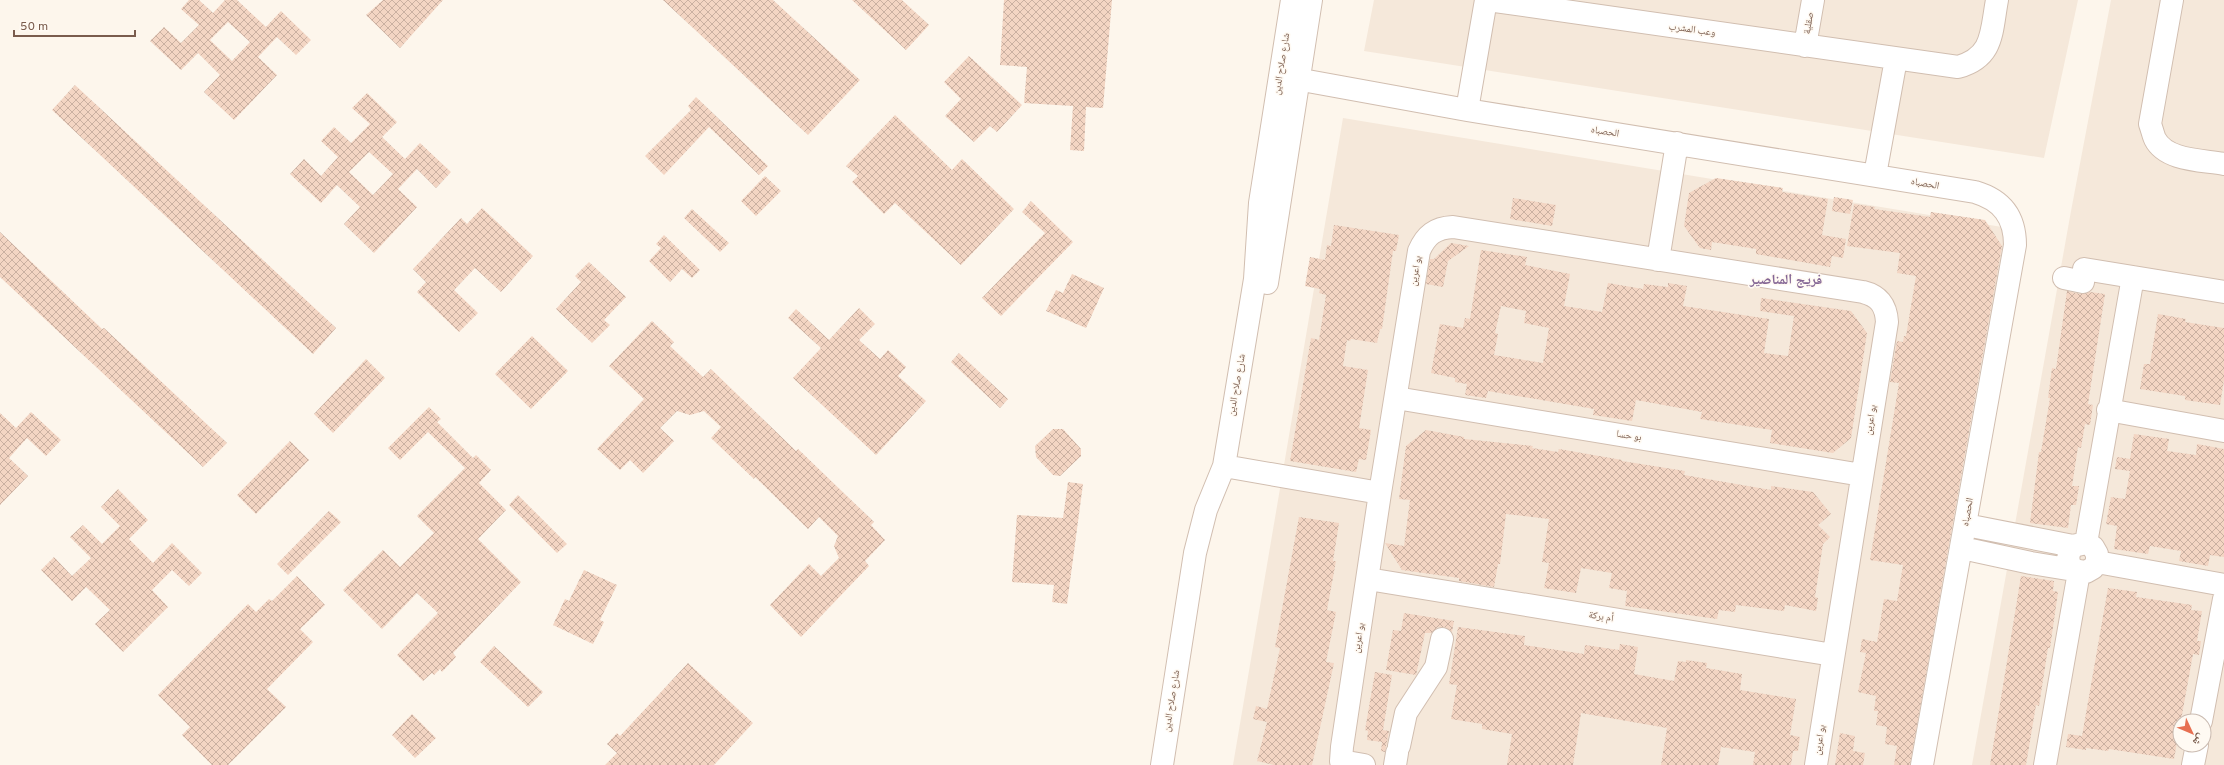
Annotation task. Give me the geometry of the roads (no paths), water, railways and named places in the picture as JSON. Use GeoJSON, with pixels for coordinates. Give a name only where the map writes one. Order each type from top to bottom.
{"type":"FeatureCollection","features":[{"type":"Feature","properties":{"kind":"street","name":"شارع صلاح الدين"},"geometry":{"type":"LineString","coordinates":[[1177,765],[1214,533],[1272,257],[1289,78],[1292,0]]}},
{"type":"Feature","properties":{"kind":"street","name":"شارع صلاح الدين"},"geometry":{"type":"LineString","coordinates":[[1289,78],[1311,0]]}},
{"type":"Feature","properties":{"kind":"street","name":"وعب المشرب"},"geometry":{"type":"LineString","coordinates":[[1467,110],[1487,0],[1958,67],[1971,64],[1982,55],[1989,43],[1997,0]]}},
{"type":"Feature","properties":{"kind":"street","name":"صقلية"},"geometry":{"type":"LineString","coordinates":[[1805,46],[1813,0]]}},
{"type":"Feature","properties":{"kind":"street"},"geometry":{"type":"LineString","coordinates":[[2172,0],[2150,124],[2155,140],[2162,148],[2173,155],[2224,164]]}},
{"type":"Feature","properties":{"kind":"street"},"geometry":{"type":"LineString","coordinates":[[1876,175],[1896,59]]}},
{"type":"Feature","properties":{"kind":"street","name":"الحصباه"},"geometry":{"type":"LineString","coordinates":[[1289,78],[1467,110],[1876,175],[1987,196],[1998,202],[2006,210],[2014,227],[2016,245],[1922,765]]}},
{"type":"Feature","properties":{"kind":"street"},"geometry":{"type":"LineString","coordinates":[[1658,260],[1677,143]]}},
{"type":"Feature","properties":{"kind":"street","name":"بو اعرين"},"geometry":{"type":"LineString","coordinates":[[1364,765],[1341,761],[1380,493],[1419,251],[1424,241],[1432,232],[1442,228],[1453,227],[1862,292],[1873,295],[1882,302],[1887,311],[1887,322],[1816,765]]}},
{"type":"Feature","properties":{"kind":"street"},"geometry":{"type":"LineString","coordinates":[[2064,278],[2083,282],[2084,270],[2224,292]]}},
{"type":"Feature","properties":{"kind":"street"},"geometry":{"type":"LineString","coordinates":[[2045,765],[2081,558],[2133,277]]}},
{"type":"Feature","properties":{"kind":"street","name":"بو حسا"},"geometry":{"type":"LineString","coordinates":[[1396,398],[1862,475]]}},
{"type":"Feature","properties":{"kind":"street"},"geometry":{"type":"LineString","coordinates":[[2108,410],[2224,431]]}},
{"type":"Feature","properties":{"kind":"street","name":"شارع صلاح الدين"},"geometry":{"type":"LineString","coordinates":[[1162,765],[1195,553],[1206,510],[1229,467]]}},
{"type":"Feature","properties":{"kind":"street"},"geometry":{"type":"LineString","coordinates":[[1229,467],[1380,493]]}},
{"type":"Feature","properties":{"kind":"street"},"geometry":{"type":"LineString","coordinates":[[1966,525],[2081,558],[2224,585]]}},
{"type":"Feature","properties":{"kind":"street"},"geometry":{"type":"LineString","coordinates":[[1962,548],[2031,563],[2081,558]]}},
{"type":"Feature","properties":{"kind":"street","name":"أم بركة"},"geometry":{"type":"LineString","coordinates":[[1368,579],[1833,655]]}},
{"type":"Feature","properties":{"kind":"street"},"geometry":{"type":"LineString","coordinates":[[2203,713],[2224,599]]}},
{"type":"Feature","properties":{"kind":"street"},"geometry":{"type":"LineString","coordinates":[[1397,755],[1406,713],[1436,667],[1442,639]]}},
{"type":"Feature","properties":{"kind":"street"},"geometry":{"type":"LineString","coordinates":[[2193,765],[2195,753]]}},
{"type":"Feature","properties":{"kind":"district","name":"فريج المناصير"},"geometry":{"type":"Point","coordinates":[1786,280]}}]}
